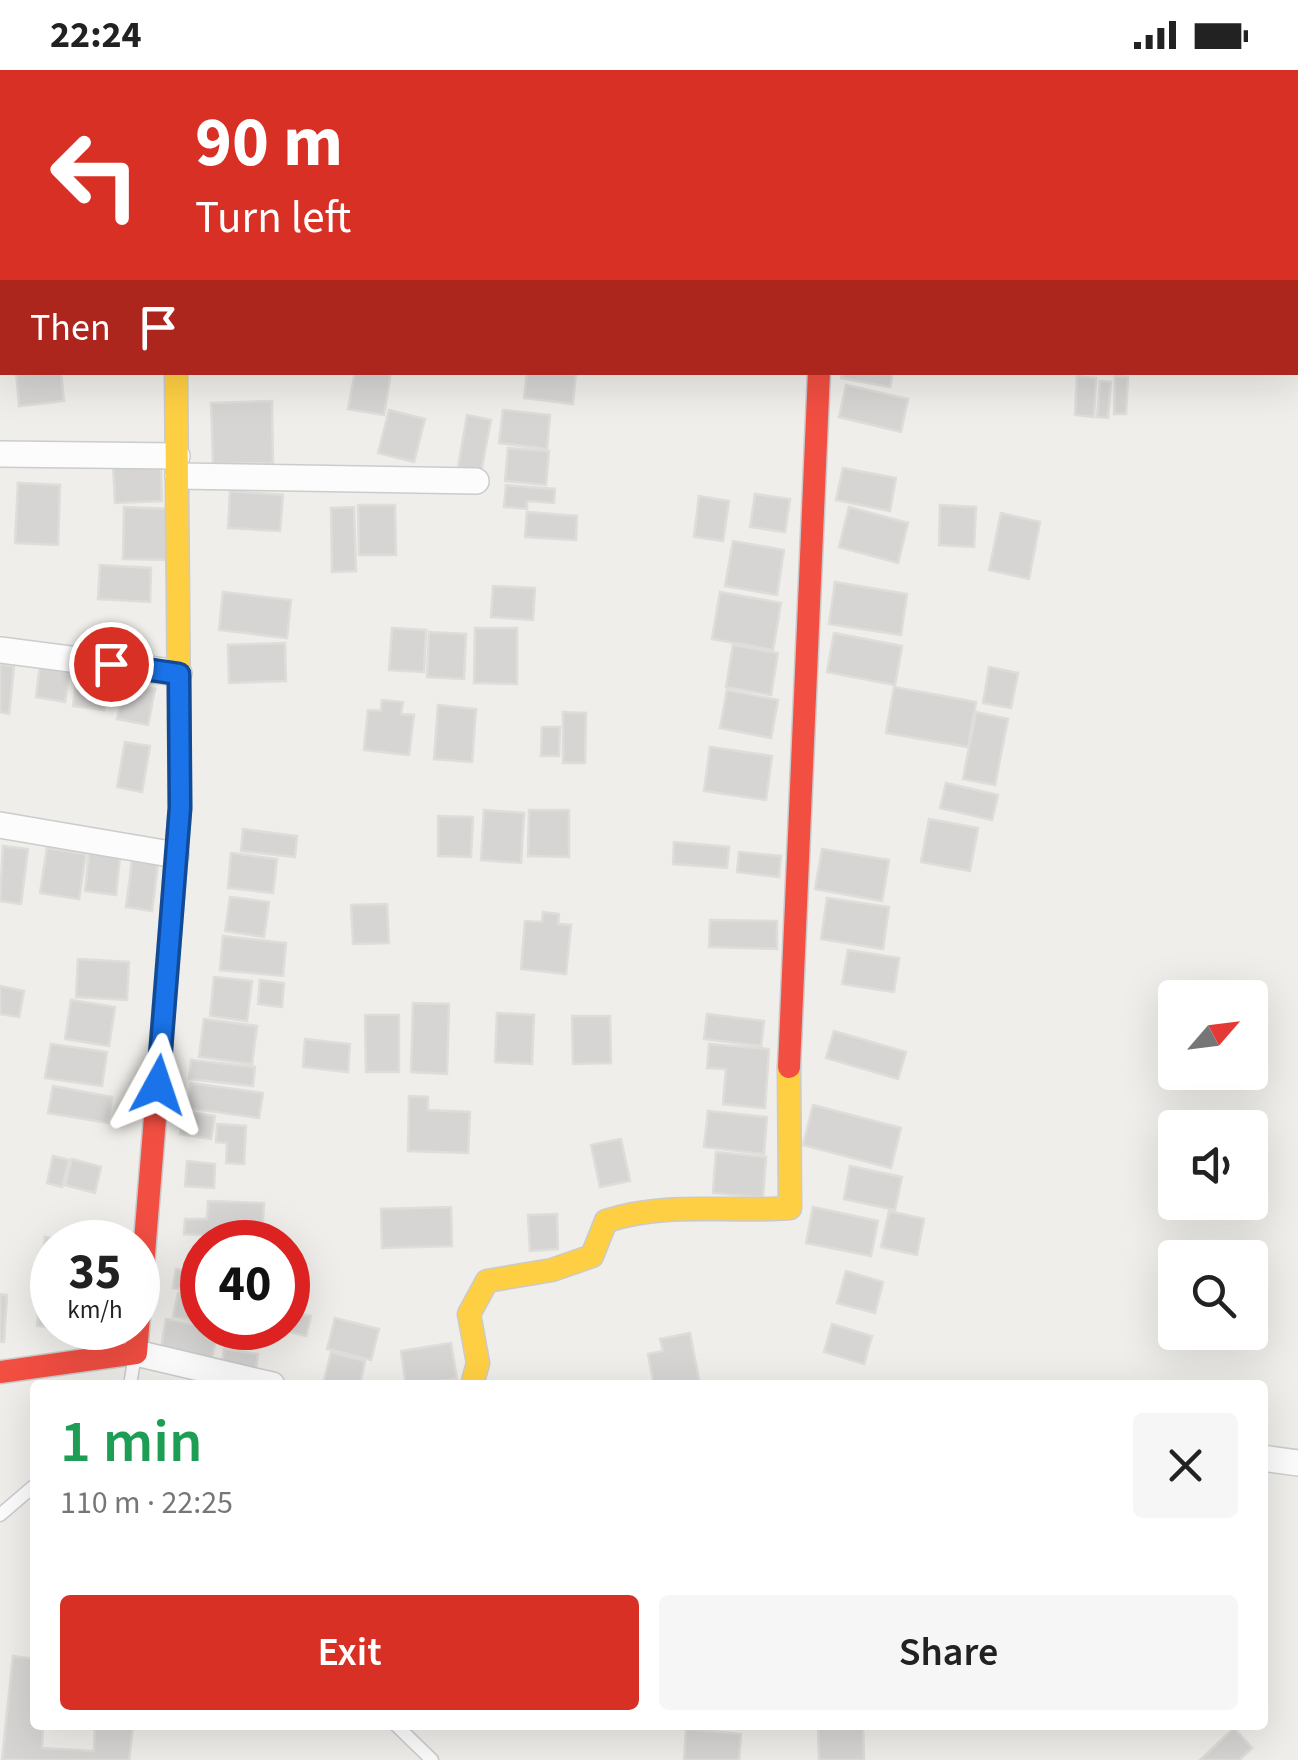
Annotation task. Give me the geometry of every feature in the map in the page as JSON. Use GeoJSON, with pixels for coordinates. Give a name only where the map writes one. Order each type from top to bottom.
{"type":"FeatureCollection","features":[{"type":"Feature","properties":{"kind":"street"},"geometry":{"type":"LineString","coordinates":[[136,1353],[180,808],[176,375]]}},
{"type":"Feature","properties":{"kind":"street"},"geometry":{"type":"LineString","coordinates":[[473,1380],[478,1363],[469,1314],[488,1281],[552,1270],[592,1256],[606,1221],[627,1213],[679,1204],[758,1212],[790,1208],[787,1122],[819,375]]}},
{"type":"Feature","properties":{"kind":"street"},"geometry":{"type":"LineString","coordinates":[[0,454],[476,481]]}},
{"type":"Feature","properties":{"kind":"street"},"geometry":{"type":"LineString","coordinates":[[0,650],[179,674]]}},
{"type":"Feature","properties":{"kind":"street"},"geometry":{"type":"LineString","coordinates":[[0,825],[176,855]]}},
{"type":"Feature","properties":{"kind":"street"},"geometry":{"type":"LineString","coordinates":[[0,1372],[136,1353],[251,1380]]}},
{"type":"Feature","properties":{"kind":"street"},"geometry":{"type":"LineString","coordinates":[[1268,1459],[1298,1464]]}},
{"type":"Feature","properties":{"kind":"lane"},"geometry":{"type":"LineString","coordinates":[[131,1380],[136,1353]]}},
{"type":"Feature","properties":{"kind":"lane"},"geometry":{"type":"LineString","coordinates":[[0,1515],[30,1489]]}},
{"type":"Feature","properties":{"kind":"lane"},"geometry":{"type":"LineString","coordinates":[[401,1730],[432,1760]]}},
{"type":"Feature","properties":{"kind":"building"},"geometry":{"type":"Polygon","coordinates":[[[16,375],[61,375],[64,401],[19,406],[16,375]]]}},
{"type":"Feature","properties":{"kind":"building"},"geometry":{"type":"Polygon","coordinates":[[[354,375],[391,375],[384,415],[348,409],[354,375]]]}},
{"type":"Feature","properties":{"kind":"building"},"geometry":{"type":"Polygon","coordinates":[[[527,375],[576,375],[573,404],[524,398],[527,375]]]}},
{"type":"Feature","properties":{"kind":"building"},"geometry":{"type":"Polygon","coordinates":[[[842,375],[892,375],[890,387],[841,378],[842,375]]]}},
{"type":"Feature","properties":{"kind":"building"},"geometry":{"type":"Polygon","coordinates":[[[1077,376],[1096,378],[1094,417],[1075,415],[1077,376]]]}},
{"type":"Feature","properties":{"kind":"building"},"geometry":{"type":"Polygon","coordinates":[[[1115,376],[1128,377],[1126,414],[1114,414],[1115,376]]]}},
{"type":"Feature","properties":{"kind":"building"},"geometry":{"type":"Polygon","coordinates":[[[1100,381],[1111,382],[1108,418],[1097,417],[1100,381]]]}},
{"type":"Feature","properties":{"kind":"building"},"geometry":{"type":"Polygon","coordinates":[[[846,385],[908,399],[901,432],[839,417],[846,385]]]}},
{"type":"Feature","properties":{"kind":"building"},"geometry":{"type":"Polygon","coordinates":[[[272,401],[273,463],[213,464],[211,403],[272,401]]]}},
{"type":"Feature","properties":{"kind":"building"},"geometry":{"type":"Polygon","coordinates":[[[389,410],[425,419],[414,462],[378,453],[389,410]]]}},
{"type":"Feature","properties":{"kind":"building"},"geometry":{"type":"Polygon","coordinates":[[[503,410],[550,415],[547,449],[499,443],[503,410]]]}},
{"type":"Feature","properties":{"kind":"building"},"geometry":{"type":"Polygon","coordinates":[[[467,415],[491,420],[481,472],[458,468],[467,415]]]}},
{"type":"Feature","properties":{"kind":"building"},"geometry":{"type":"Polygon","coordinates":[[[508,448],[549,451],[546,485],[505,481],[508,448]]]}},
{"type":"Feature","properties":{"kind":"building"},"geometry":{"type":"Polygon","coordinates":[[[161,464],[162,501],[115,503],[113,465],[161,464]]]}},
{"type":"Feature","properties":{"kind":"building"},"geometry":{"type":"Polygon","coordinates":[[[843,468],[896,478],[890,511],[836,500],[843,468]]]}},
{"type":"Feature","properties":{"kind":"building"},"geometry":{"type":"Polygon","coordinates":[[[18,483],[60,485],[58,545],[15,543],[18,483]]]}},
{"type":"Feature","properties":{"kind":"building"},"geometry":{"type":"Polygon","coordinates":[[[506,485],[555,489],[554,503],[527,501],[527,509],[504,507],[506,485]]]}},
{"type":"Feature","properties":{"kind":"building"},"geometry":{"type":"Polygon","coordinates":[[[230,491],[283,495],[280,531],[228,528],[230,491]]]}},
{"type":"Feature","properties":{"kind":"building"},"geometry":{"type":"Polygon","coordinates":[[[755,494],[790,499],[785,532],[750,527],[755,494]]]}},
{"type":"Feature","properties":{"kind":"building"},"geometry":{"type":"Polygon","coordinates":[[[699,496],[729,501],[723,541],[694,537],[699,496]]]}},
{"type":"Feature","properties":{"kind":"building"},"geometry":{"type":"Polygon","coordinates":[[[358,505],[395,505],[396,555],[359,555],[358,505]]]}},
{"type":"Feature","properties":{"kind":"building"},"geometry":{"type":"Polygon","coordinates":[[[940,505],[976,507],[974,547],[939,545],[940,505]]]}},
{"type":"Feature","properties":{"kind":"building"},"geometry":{"type":"Polygon","coordinates":[[[124,507],[173,509],[172,560],[123,559],[124,507]]]}},
{"type":"Feature","properties":{"kind":"building"},"geometry":{"type":"Polygon","coordinates":[[[354,507],[356,571],[332,572],[331,508],[354,507]]]}},
{"type":"Feature","properties":{"kind":"building"},"geometry":{"type":"Polygon","coordinates":[[[849,507],[908,523],[898,563],[839,547],[849,507]]]}},
{"type":"Feature","properties":{"kind":"building"},"geometry":{"type":"Polygon","coordinates":[[[527,512],[577,516],[576,540],[525,537],[527,512]]]}},
{"type":"Feature","properties":{"kind":"building"},"geometry":{"type":"Polygon","coordinates":[[[1001,513],[1040,522],[1029,579],[989,570],[1001,513]]]}},
{"type":"Feature","properties":{"kind":"building"},"geometry":{"type":"Polygon","coordinates":[[[733,541],[784,550],[777,595],[725,586],[733,541]]]}},
{"type":"Feature","properties":{"kind":"building"},"geometry":{"type":"Polygon","coordinates":[[[100,565],[151,568],[150,602],[98,599],[100,565]]]}},
{"type":"Feature","properties":{"kind":"building"},"geometry":{"type":"Polygon","coordinates":[[[835,582],[907,594],[901,635],[829,624],[835,582]]]}},
{"type":"Feature","properties":{"kind":"building"},"geometry":{"type":"Polygon","coordinates":[[[493,586],[535,588],[533,620],[491,617],[493,586]]]}},
{"type":"Feature","properties":{"kind":"building"},"geometry":{"type":"Polygon","coordinates":[[[223,592],[291,600],[287,638],[219,630],[223,592]]]}},
{"type":"Feature","properties":{"kind":"building"},"geometry":{"type":"Polygon","coordinates":[[[720,592],[781,603],[773,650],[712,639],[720,592]]]}},
{"type":"Feature","properties":{"kind":"building"},"geometry":{"type":"Polygon","coordinates":[[[392,628],[426,630],[424,672],[389,670],[392,628]]]}},
{"type":"Feature","properties":{"kind":"building"},"geometry":{"type":"Polygon","coordinates":[[[475,628],[517,628],[517,684],[474,683],[475,628]]]}},
{"type":"Feature","properties":{"kind":"building"},"geometry":{"type":"Polygon","coordinates":[[[429,632],[466,634],[464,679],[427,677],[429,632]]]}},
{"type":"Feature","properties":{"kind":"building"},"geometry":{"type":"Polygon","coordinates":[[[834,633],[902,646],[895,685],[827,672],[834,633]]]}},
{"type":"Feature","properties":{"kind":"building"},"geometry":{"type":"Polygon","coordinates":[[[285,643],[286,681],[229,683],[228,645],[285,643]]]}},
{"type":"Feature","properties":{"kind":"building"},"geometry":{"type":"Polygon","coordinates":[[[733,645],[778,653],[771,695],[726,687],[733,645]]]}},
{"type":"Feature","properties":{"kind":"building"},"geometry":{"type":"Polygon","coordinates":[[[0,664],[14,666],[9,714],[0,712],[0,664]]]}},
{"type":"Feature","properties":{"kind":"building"},"geometry":{"type":"Polygon","coordinates":[[[40,665],[70,670],[65,702],[36,697],[40,665]]]}},
{"type":"Feature","properties":{"kind":"building"},"geometry":{"type":"Polygon","coordinates":[[[78,666],[109,671],[104,710],[73,706],[78,666]]]}},
{"type":"Feature","properties":{"kind":"building"},"geometry":{"type":"Polygon","coordinates":[[[989,667],[1018,673],[1011,708],[983,703],[989,667]]]}},
{"type":"Feature","properties":{"kind":"building"},"geometry":{"type":"Polygon","coordinates":[[[124,683],[155,689],[148,725],[117,719],[124,683]]]}},
{"type":"Feature","properties":{"kind":"building"},"geometry":{"type":"Polygon","coordinates":[[[894,687],[976,702],[968,747],[886,733],[894,687]]]}},
{"type":"Feature","properties":{"kind":"building"},"geometry":{"type":"Polygon","coordinates":[[[727,690],[778,700],[771,738],[720,728],[727,690]]]}},
{"type":"Feature","properties":{"kind":"building"},"geometry":{"type":"Polygon","coordinates":[[[382,700],[403,702],[401,714],[414,715],[409,755],[364,750],[368,710],[381,711],[382,700]]]}},
{"type":"Feature","properties":{"kind":"building"},"geometry":{"type":"Polygon","coordinates":[[[438,705],[476,709],[472,762],[434,759],[438,705]]]}},
{"type":"Feature","properties":{"kind":"building"},"geometry":{"type":"Polygon","coordinates":[[[563,712],[586,713],[585,763],[563,763],[563,712]]]}},
{"type":"Feature","properties":{"kind":"building"},"geometry":{"type":"Polygon","coordinates":[[[976,712],[1008,719],[995,785],[963,779],[976,712]]]}},
{"type":"Feature","properties":{"kind":"building"},"geometry":{"type":"Polygon","coordinates":[[[542,727],[560,727],[559,756],[541,756],[542,727]]]}},
{"type":"Feature","properties":{"kind":"building"},"geometry":{"type":"Polygon","coordinates":[[[125,742],[150,746],[142,792],[117,787],[125,742]]]}},
{"type":"Feature","properties":{"kind":"building"},"geometry":{"type":"Polygon","coordinates":[[[710,747],[772,756],[766,800],[704,791],[710,747]]]}},
{"type":"Feature","properties":{"kind":"building"},"geometry":{"type":"Polygon","coordinates":[[[946,783],[998,795],[992,820],[940,808],[946,783]]]}},
{"type":"Feature","properties":{"kind":"building"},"geometry":{"type":"Polygon","coordinates":[[[484,810],[524,813],[521,863],[481,860],[484,810]]]}},
{"type":"Feature","properties":{"kind":"building"},"geometry":{"type":"Polygon","coordinates":[[[529,810],[569,810],[569,857],[528,856],[529,810]]]}},
{"type":"Feature","properties":{"kind":"building"},"geometry":{"type":"Polygon","coordinates":[[[438,816],[473,817],[471,857],[438,856],[438,816]]]}},
{"type":"Feature","properties":{"kind":"building"},"geometry":{"type":"Polygon","coordinates":[[[929,819],[978,828],[970,871],[921,862],[929,819]]]}},
{"type":"Feature","properties":{"kind":"building"},"geometry":{"type":"Polygon","coordinates":[[[243,829],[297,836],[295,857],[241,851],[243,829]]]}},
{"type":"Feature","properties":{"kind":"building"},"geometry":{"type":"Polygon","coordinates":[[[674,842],[729,847],[727,868],[673,864],[674,842]]]}},
{"type":"Feature","properties":{"kind":"building"},"geometry":{"type":"Polygon","coordinates":[[[3,846],[28,849],[21,904],[0,901],[3,846]]]}},
{"type":"Feature","properties":{"kind":"building"},"geometry":{"type":"Polygon","coordinates":[[[47,848],[86,854],[79,899],[40,893],[47,848]]]}},
{"type":"Feature","properties":{"kind":"building"},"geometry":{"type":"Polygon","coordinates":[[[822,849],[889,860],[882,901],[815,889],[822,849]]]}},
{"type":"Feature","properties":{"kind":"building"},"geometry":{"type":"Polygon","coordinates":[[[739,852],[781,856],[779,877],[737,872],[739,852]]]}},
{"type":"Feature","properties":{"kind":"building"},"geometry":{"type":"Polygon","coordinates":[[[89,853],[120,857],[116,895],[85,891],[89,853]]]}},
{"type":"Feature","properties":{"kind":"building"},"geometry":{"type":"Polygon","coordinates":[[[231,853],[277,859],[273,893],[228,888],[231,853]]]}},
{"type":"Feature","properties":{"kind":"building"},"geometry":{"type":"Polygon","coordinates":[[[132,861],[158,864],[152,911],[126,907],[132,861]]]}},
{"type":"Feature","properties":{"kind":"building"},"geometry":{"type":"Polygon","coordinates":[[[230,897],[269,902],[264,937],[225,931],[230,897]]]}},
{"type":"Feature","properties":{"kind":"building"},"geometry":{"type":"Polygon","coordinates":[[[827,898],[889,907],[883,949],[821,939],[827,898]]]}},
{"type":"Feature","properties":{"kind":"building"},"geometry":{"type":"Polygon","coordinates":[[[387,904],[389,943],[353,944],[351,905],[387,904]]]}},
{"type":"Feature","properties":{"kind":"building"},"geometry":{"type":"Polygon","coordinates":[[[543,912],[559,914],[558,924],[571,925],[566,974],[521,969],[525,921],[542,922],[543,912]]]}},
{"type":"Feature","properties":{"kind":"building"},"geometry":{"type":"Polygon","coordinates":[[[710,920],[777,921],[777,949],[709,947],[710,920]]]}},
{"type":"Feature","properties":{"kind":"building"},"geometry":{"type":"Polygon","coordinates":[[[223,936],[286,943],[283,976],[220,970],[223,936]]]}},
{"type":"Feature","properties":{"kind":"building"},"geometry":{"type":"Polygon","coordinates":[[[848,950],[899,958],[894,992],[842,984],[848,950]]]}},
{"type":"Feature","properties":{"kind":"building"},"geometry":{"type":"Polygon","coordinates":[[[78,959],[129,962],[127,1000],[76,997],[78,959]]]}},
{"type":"Feature","properties":{"kind":"building"},"geometry":{"type":"Polygon","coordinates":[[[214,977],[252,981],[247,1021],[210,1016],[214,977]]]}},
{"type":"Feature","properties":{"kind":"building"},"geometry":{"type":"Polygon","coordinates":[[[260,980],[284,983],[282,1007],[258,1004],[260,980]]]}},
{"type":"Feature","properties":{"kind":"building"},"geometry":{"type":"Polygon","coordinates":[[[0,986],[24,991],[19,1017],[0,1014],[0,986]]]}},
{"type":"Feature","properties":{"kind":"building"},"geometry":{"type":"Polygon","coordinates":[[[71,1000],[115,1007],[109,1046],[65,1039],[71,1000]]]}},
{"type":"Feature","properties":{"kind":"building"},"geometry":{"type":"Polygon","coordinates":[[[413,1003],[449,1004],[447,1074],[411,1072],[413,1003]]]}},
{"type":"Feature","properties":{"kind":"building"},"geometry":{"type":"Polygon","coordinates":[[[497,1013],[534,1015],[532,1064],[495,1062],[497,1013]]]}},
{"type":"Feature","properties":{"kind":"building"},"geometry":{"type":"Polygon","coordinates":[[[707,1014],[764,1021],[761,1046],[704,1039],[707,1014]]]}},
{"type":"Feature","properties":{"kind":"building"},"geometry":{"type":"Polygon","coordinates":[[[365,1015],[399,1015],[399,1072],[366,1072],[365,1015]]]}},
{"type":"Feature","properties":{"kind":"building"},"geometry":{"type":"Polygon","coordinates":[[[572,1016],[610,1016],[611,1063],[573,1064],[572,1016]]]}},
{"type":"Feature","properties":{"kind":"building"},"geometry":{"type":"Polygon","coordinates":[[[204,1019],[257,1026],[252,1064],[199,1057],[204,1019]]]}},
{"type":"Feature","properties":{"kind":"building"},"geometry":{"type":"Polygon","coordinates":[[[834,1031],[906,1052],[898,1079],[826,1058],[834,1031]]]}},
{"type":"Feature","properties":{"kind":"building"},"geometry":{"type":"Polygon","coordinates":[[[305,1039],[350,1044],[348,1072],[303,1067],[305,1039]]]}},
{"type":"Feature","properties":{"kind":"building"},"geometry":{"type":"Polygon","coordinates":[[[51,1044],[107,1052],[102,1086],[45,1078],[51,1044]]]}},
{"type":"Feature","properties":{"kind":"building"},"geometry":{"type":"Polygon","coordinates":[[[709,1044],[769,1049],[765,1108],[723,1104],[726,1069],[707,1068],[709,1044]]]}},
{"type":"Feature","properties":{"kind":"building"},"geometry":{"type":"Polygon","coordinates":[[[191,1060],[255,1067],[253,1086],[189,1079],[191,1060]]]}},
{"type":"Feature","properties":{"kind":"building"},"geometry":{"type":"Polygon","coordinates":[[[191,1083],[263,1093],[259,1118],[187,1108],[191,1083]]]}},
{"type":"Feature","properties":{"kind":"building"},"geometry":{"type":"Polygon","coordinates":[[[53,1086],[112,1097],[108,1123],[48,1113],[53,1086]]]}},
{"type":"Feature","properties":{"kind":"building"},"geometry":{"type":"Polygon","coordinates":[[[409,1096],[428,1097],[428,1110],[470,1112],[468,1153],[408,1151],[409,1096]]]}},
{"type":"Feature","properties":{"kind":"building"},"geometry":{"type":"Polygon","coordinates":[[[813,1105],[901,1128],[891,1168],[803,1145],[813,1105]]]}},
{"type":"Feature","properties":{"kind":"building"},"geometry":{"type":"Polygon","coordinates":[[[184,1111],[215,1116],[211,1139],[180,1134],[184,1111]]]}},
{"type":"Feature","properties":{"kind":"building"},"geometry":{"type":"Polygon","coordinates":[[[708,1111],[767,1117],[764,1154],[704,1147],[708,1111]]]}},
{"type":"Feature","properties":{"kind":"building"},"geometry":{"type":"Polygon","coordinates":[[[217,1124],[246,1126],[244,1164],[226,1163],[227,1143],[216,1142],[217,1124]]]}},
{"type":"Feature","properties":{"kind":"building"},"geometry":{"type":"Polygon","coordinates":[[[621,1139],[630,1181],[600,1187],[591,1145],[621,1139]]]}},
{"type":"Feature","properties":{"kind":"building"},"geometry":{"type":"Polygon","coordinates":[[[716,1152],[766,1157],[763,1198],[713,1193],[716,1152]]]}},
{"type":"Feature","properties":{"kind":"building"},"geometry":{"type":"Polygon","coordinates":[[[53,1156],[69,1160],[62,1187],[47,1183],[53,1156]]]}},
{"type":"Feature","properties":{"kind":"building"},"geometry":{"type":"Polygon","coordinates":[[[72,1159],[101,1167],[95,1193],[65,1185],[72,1159]]]}},
{"type":"Feature","properties":{"kind":"building"},"geometry":{"type":"Polygon","coordinates":[[[187,1161],[215,1164],[214,1188],[185,1186],[187,1161]]]}},
{"type":"Feature","properties":{"kind":"building"},"geometry":{"type":"Polygon","coordinates":[[[850,1166],[902,1177],[895,1210],[844,1199],[850,1166]]]}},
{"type":"Feature","properties":{"kind":"building"},"geometry":{"type":"Polygon","coordinates":[[[208,1201],[264,1203],[263,1220],[185,1220],[207,1219],[208,1201]]]}},
{"type":"Feature","properties":{"kind":"building"},"geometry":{"type":"Polygon","coordinates":[[[451,1207],[452,1246],[382,1248],[381,1209],[451,1207]]]}},
{"type":"Feature","properties":{"kind":"building"},"geometry":{"type":"Polygon","coordinates":[[[813,1207],[878,1221],[871,1256],[806,1243],[813,1207]]]}},
{"type":"Feature","properties":{"kind":"building"},"geometry":{"type":"Polygon","coordinates":[[[889,1211],[924,1219],[917,1255],[881,1247],[889,1211]]]}},
{"type":"Feature","properties":{"kind":"building"},"geometry":{"type":"Polygon","coordinates":[[[557,1214],[558,1249],[530,1251],[528,1215],[557,1214]]]}},
{"type":"Feature","properties":{"kind":"building"},"geometry":{"type":"Polygon","coordinates":[[[176,1269],[180,1270],[180,1289],[173,1288],[176,1269]]]}},
{"type":"Feature","properties":{"kind":"building"},"geometry":{"type":"Polygon","coordinates":[[[846,1271],[883,1282],[875,1313],[837,1303],[846,1271]]]}},
{"type":"Feature","properties":{"kind":"building"},"geometry":{"type":"Polygon","coordinates":[[[178,1293],[180,1293],[180,1318],[173,1317],[178,1293]]]}},
{"type":"Feature","properties":{"kind":"building"},"geometry":{"type":"Polygon","coordinates":[[[0,1294],[7,1295],[4,1342],[0,1342],[0,1294]]]}},
{"type":"Feature","properties":{"kind":"building"},"geometry":{"type":"Polygon","coordinates":[[[335,1318],[379,1329],[371,1360],[327,1349],[335,1318]]]}},
{"type":"Feature","properties":{"kind":"building"},"geometry":{"type":"Polygon","coordinates":[[[166,1319],[180,1322],[180,1350],[214,1350],[211,1363],[160,1354],[166,1319]]]}},
{"type":"Feature","properties":{"kind":"building"},"geometry":{"type":"Polygon","coordinates":[[[832,1324],[872,1336],[864,1364],[824,1352],[832,1324]]]}},
{"type":"Feature","properties":{"kind":"building"},"geometry":{"type":"Polygon","coordinates":[[[690,1333],[699,1380],[653,1380],[648,1354],[663,1351],[660,1339],[690,1333]]]}},
{"type":"Feature","properties":{"kind":"building"},"geometry":{"type":"Polygon","coordinates":[[[451,1343],[457,1379],[405,1380],[401,1351],[451,1343]]]}},
{"type":"Feature","properties":{"kind":"building"},"geometry":{"type":"Polygon","coordinates":[[[224,1350],[258,1354],[255,1376],[221,1371],[224,1350]]]}},
{"type":"Feature","properties":{"kind":"building"},"geometry":{"type":"Polygon","coordinates":[[[331,1352],[365,1361],[361,1380],[324,1380],[331,1352]]]}},
{"type":"Feature","properties":{"kind":"building"},"geometry":{"type":"Polygon","coordinates":[[[13,1656],[30,1658],[30,1730],[43,1730],[42,1748],[94,1751],[95,1730],[132,1730],[129,1760],[2,1760],[13,1656]]]}},
{"type":"Feature","properties":{"kind":"building"},"geometry":{"type":"Polygon","coordinates":[[[686,1730],[741,1734],[739,1760],[684,1760],[686,1730]]]}},
{"type":"Feature","properties":{"kind":"building"},"geometry":{"type":"Polygon","coordinates":[[[818,1730],[863,1730],[864,1760],[819,1760],[818,1730]]]}},
{"type":"Feature","properties":{"kind":"building"},"geometry":{"type":"Polygon","coordinates":[[[1232,1730],[1252,1748],[1239,1760],[1200,1760],[1232,1730]]]}},
{"type":"Feature","properties":{"kind":"traffic: slow"},"geometry":{"type":"LineString","coordinates":[[176,375],[179,719]]}},
{"type":"Feature","properties":{"kind":"traffic: slow"},"geometry":{"type":"LineString","coordinates":[[473,1380],[478,1363],[469,1314],[487,1281],[552,1270],[592,1256],[606,1221],[629,1215],[674,1209],[790,1208],[789,1067]]}},
{"type":"Feature","properties":{"kind":"traffic: jam"},"geometry":{"type":"LineString","coordinates":[[789,1067],[819,375]]}},
{"type":"Feature","properties":{"kind":"traffic: jam"},"geometry":{"type":"LineString","coordinates":[[0,1372],[136,1353],[180,808],[179,719]]}},
{"type":"Feature","properties":{"kind":"route"},"geometry":{"type":"LineString","coordinates":[[111,664],[179,674],[180,808],[158,1085]]}}]}
